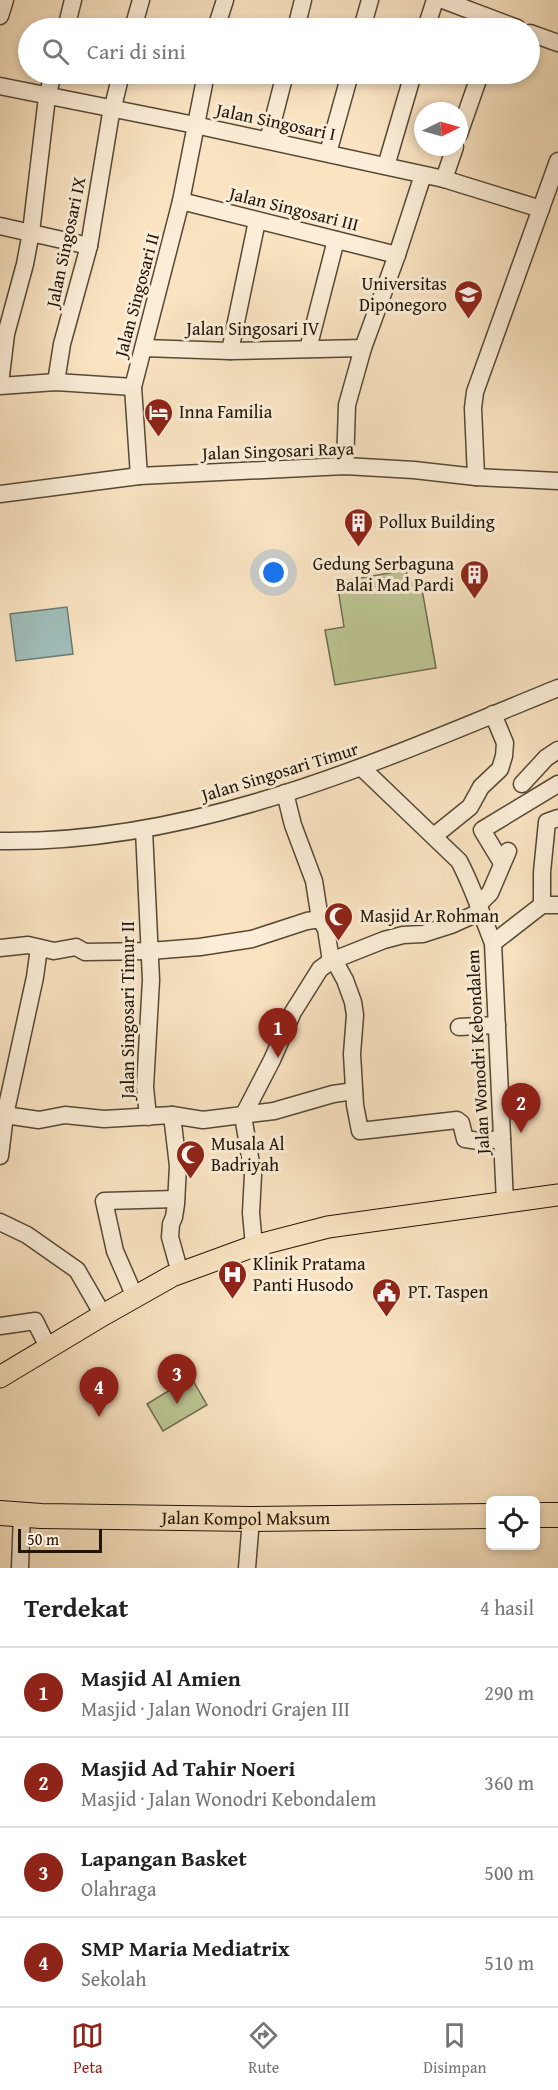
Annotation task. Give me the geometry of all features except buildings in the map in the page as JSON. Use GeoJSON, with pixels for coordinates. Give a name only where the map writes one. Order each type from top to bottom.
{"type":"FeatureCollection","features":[{"type":"Feature","properties":{"kind":"highway","name":"Jalan Kompol Maksum"},"geometry":{"type":"LineString","coordinates":[[11,1514],[251,1519],[486,1516]]}},
{"type":"Feature","properties":{"kind":"highway"},"geometry":{"type":"LineString","coordinates":[[540,1515],[558,1515]]}},
{"type":"Feature","properties":{"kind":"main road"},"geometry":{"type":"LineString","coordinates":[[0,1377],[135,1297],[180,1274],[254,1246],[328,1227],[558,1195]]}},
{"type":"Feature","properties":{"kind":"street"},"geometry":{"type":"LineString","coordinates":[[0,16],[5,0]]}},
{"type":"Feature","properties":{"kind":"street"},"geometry":{"type":"LineString","coordinates":[[68,18],[73,0]]}},
{"type":"Feature","properties":{"kind":"street"},"geometry":{"type":"LineString","coordinates":[[136,18],[141,0]]}},
{"type":"Feature","properties":{"kind":"street"},"geometry":{"type":"LineString","coordinates":[[219,18],[225,0]]}},
{"type":"Feature","properties":{"kind":"street"},"geometry":{"type":"LineString","coordinates":[[298,18],[303,0]]}},
{"type":"Feature","properties":{"kind":"street"},"geometry":{"type":"LineString","coordinates":[[365,18],[370,0]]}},
{"type":"Feature","properties":{"kind":"street"},"geometry":{"type":"LineString","coordinates":[[429,18],[435,0]]}},
{"type":"Feature","properties":{"kind":"street"},"geometry":{"type":"LineString","coordinates":[[443,0],[481,18]]}},
{"type":"Feature","properties":{"kind":"street"},"geometry":{"type":"LineString","coordinates":[[540,37],[558,43]]}},
{"type":"Feature","properties":{"kind":"street"},"geometry":{"type":"LineString","coordinates":[[50,84],[38,162],[31,232],[6,334],[0,385],[56,382],[133,387]]}},
{"type":"Feature","properties":{"kind":"street","name":"Jalan Singosari IX"},"geometry":{"type":"LineString","coordinates":[[56,382],[62,344],[89,246],[112,109],[118,84]]}},
{"type":"Feature","properties":{"kind":"street","name":"Jalan Singosari II"},"geometry":{"type":"LineString","coordinates":[[139,476],[133,387],[181,201],[204,84]]}},
{"type":"Feature","properties":{"kind":"street"},"geometry":{"type":"LineString","coordinates":[[268,140],[282,84]]}},
{"type":"Feature","properties":{"kind":"street"},"geometry":{"type":"LineString","coordinates":[[328,153],[347,84]]}},
{"type":"Feature","properties":{"kind":"street"},"geometry":{"type":"LineString","coordinates":[[386,166],[410,84]]}},
{"type":"Feature","properties":{"kind":"street"},"geometry":{"type":"LineString","coordinates":[[468,108],[476,84]]}},
{"type":"Feature","properties":{"kind":"street","name":"Jalan Singosari I"},"geometry":{"type":"LineString","coordinates":[[0,86],[268,140],[444,179],[541,209]]}},
{"type":"Feature","properties":{"kind":"street"},"geometry":{"type":"LineString","coordinates":[[444,179],[452,156]]}},
{"type":"Feature","properties":{"kind":"street"},"geometry":{"type":"LineString","coordinates":[[476,477],[473,408],[475,392],[558,161]]}},
{"type":"Feature","properties":{"kind":"street"},"geometry":{"type":"LineString","coordinates":[[345,466],[347,405],[363,348],[423,175]]}},
{"type":"Feature","properties":{"kind":"street","name":"Jalan Singosari III"},"geometry":{"type":"LineString","coordinates":[[181,201],[397,255]]}},
{"type":"Feature","properties":{"kind":"street"},"geometry":{"type":"LineString","coordinates":[[230,351],[257,221]]}},
{"type":"Feature","properties":{"kind":"street"},"geometry":{"type":"LineString","coordinates":[[0,226],[89,246]]}},
{"type":"Feature","properties":{"kind":"street"},"geometry":{"type":"LineString","coordinates":[[308,349],[336,240]]}},
{"type":"Feature","properties":{"kind":"street","name":"Jalan Singosari IV"},"geometry":{"type":"LineString","coordinates":[[144,348],[230,351],[363,348]]}},
{"type":"Feature","properties":{"kind":"street","name":"Jalan Singosari Raya"},"geometry":{"type":"LineString","coordinates":[[0,494],[139,476],[345,466],[558,481]]}},
{"type":"Feature","properties":{"kind":"street","name":"Jalan Singosari Timur"},"geometry":{"type":"LineString","coordinates":[[0,841],[29,841],[144,830],[246,805],[362,768],[558,688]]}},
{"type":"Feature","properties":{"kind":"street"},"geometry":{"type":"LineString","coordinates":[[434,836],[470,807],[481,787],[500,769],[505,743],[493,714]]}},
{"type":"Feature","properties":{"kind":"street"},"geometry":{"type":"LineString","coordinates":[[522,784],[546,758],[558,750]]}},
{"type":"Feature","properties":{"kind":"street","name":"Jalan Wonodri Kebondalem"},"geometry":{"type":"LineString","coordinates":[[362,768],[459,861],[468,877],[493,943],[505,1202]]}},
{"type":"Feature","properties":{"kind":"street"},"geometry":{"type":"LineString","coordinates":[[254,1246],[251,1213],[253,1175],[243,1116],[272,1060],[293,1012],[320,969],[333,961],[384,940],[404,935],[423,934],[451,925],[479,909],[490,892],[505,857],[482,830],[558,784]]}},
{"type":"Feature","properties":{"kind":"street"},"geometry":{"type":"LineString","coordinates":[[285,794],[293,825],[314,881],[320,919],[326,929],[333,961],[345,980],[353,1002],[355,1015],[352,1054],[358,1128],[362,1132],[457,1120],[461,1123],[465,1139],[479,1141],[502,1139]]}},
{"type":"Feature","properties":{"kind":"street"},"geometry":{"type":"LineString","coordinates":[[493,943],[550,905],[542,872],[547,822],[558,818]]}},
{"type":"Feature","properties":{"kind":"street","name":"Jalan Singosari Timur II"},"geometry":{"type":"LineString","coordinates":[[144,830],[151,1014],[146,1088],[148,1117]]}},
{"type":"Feature","properties":{"kind":"street"},"geometry":{"type":"LineString","coordinates":[[0,948],[28,945],[54,951],[78,948],[85,952],[178,950],[252,939],[320,919]]}},
{"type":"Feature","properties":{"kind":"street"},"geometry":{"type":"LineString","coordinates":[[0,1156],[3,1113],[35,977],[39,948]]}},
{"type":"Feature","properties":{"kind":"street"},"geometry":{"type":"LineString","coordinates":[[459,1027],[497,1025]]}},
{"type":"Feature","properties":{"kind":"street"},"geometry":{"type":"LineString","coordinates":[[3,1113],[39,1120],[65,1115],[104,1119],[123,1116],[172,1115],[203,1120],[274,1111],[333,1094],[354,1091]]}},
{"type":"Feature","properties":{"kind":"street"},"geometry":{"type":"LineString","coordinates":[[172,1115],[178,1166],[170,1238],[180,1274]]}},
{"type":"Feature","properties":{"kind":"street"},"geometry":{"type":"LineString","coordinates":[[135,1297],[115,1251],[104,1201],[176,1199]]}},
{"type":"Feature","properties":{"kind":"street"},"geometry":{"type":"LineString","coordinates":[[0,1222],[27,1235],[77,1270],[103,1315]]}},
{"type":"Feature","properties":{"kind":"street"},"geometry":{"type":"LineString","coordinates":[[0,1326],[34,1321],[48,1347]]}},
{"type":"Feature","properties":{"kind":"street"},"geometry":{"type":"LineString","coordinates":[[11,1514],[21,1568]]}},
{"type":"Feature","properties":{"kind":"street"},"geometry":{"type":"LineString","coordinates":[[247,1568],[251,1519]]}},
{"type":"Feature","properties":{"kind":"green space"},"geometry":{"type":"Polygon","coordinates":[[[406,570],[408,580],[420,578],[436,668],[335,685],[325,630],[344,627],[337,582],[406,570]]]}},
{"type":"Feature","properties":{"kind":"green space"},"geometry":{"type":"Polygon","coordinates":[[[191,1377],[207,1405],[163,1431],[147,1404],[191,1377]]]}},
{"type":"Feature","properties":{"kind":"water"},"geometry":{"type":"Polygon","coordinates":[[[67,607],[73,654],[16,661],[10,614],[67,607]]]}},
{"type":"Feature","properties":{"kind":"place","name":"Universitas Diponegoro"},"geometry":{"type":"Point","coordinates":[468,320]}},
{"type":"Feature","properties":{"kind":"place","name":"Inna Familia"},"geometry":{"type":"Point","coordinates":[158,438]}},
{"type":"Feature","properties":{"kind":"place","name":"Pollux Building"},"geometry":{"type":"Point","coordinates":[358,548]}},
{"type":"Feature","properties":{"kind":"place","name":"Gedung Serbaguna Balai Mad Pardi"},"geometry":{"type":"Point","coordinates":[475,600]}},
{"type":"Feature","properties":{"kind":"place","name":"Masjid Ar Rohman"},"geometry":{"type":"Point","coordinates":[339,942]}},
{"type":"Feature","properties":{"kind":"place","name":"Masjid Al Amien"},"geometry":{"type":"Point","coordinates":[278,1058]}},
{"type":"Feature","properties":{"kind":"place","name":"Masjid Ad Tahir Noeri"},"geometry":{"type":"Point","coordinates":[521,1133]}},
{"type":"Feature","properties":{"kind":"place","name":"Musala Al Badriyah"},"geometry":{"type":"Point","coordinates":[190,1180]}},
{"type":"Feature","properties":{"kind":"place","name":"Klinik Pratama Panti Husodo"},"geometry":{"type":"Point","coordinates":[232,1300]}},
{"type":"Feature","properties":{"kind":"place","name":"PT. Taspen"},"geometry":{"type":"Point","coordinates":[387,1318]}},
{"type":"Feature","properties":{"kind":"place","name":"Lapangan Basket"},"geometry":{"type":"Point","coordinates":[177,1404]}},
{"type":"Feature","properties":{"kind":"place","name":"SMP Maria Mediatrix"},"geometry":{"type":"Point","coordinates":[99,1417]}}]}
